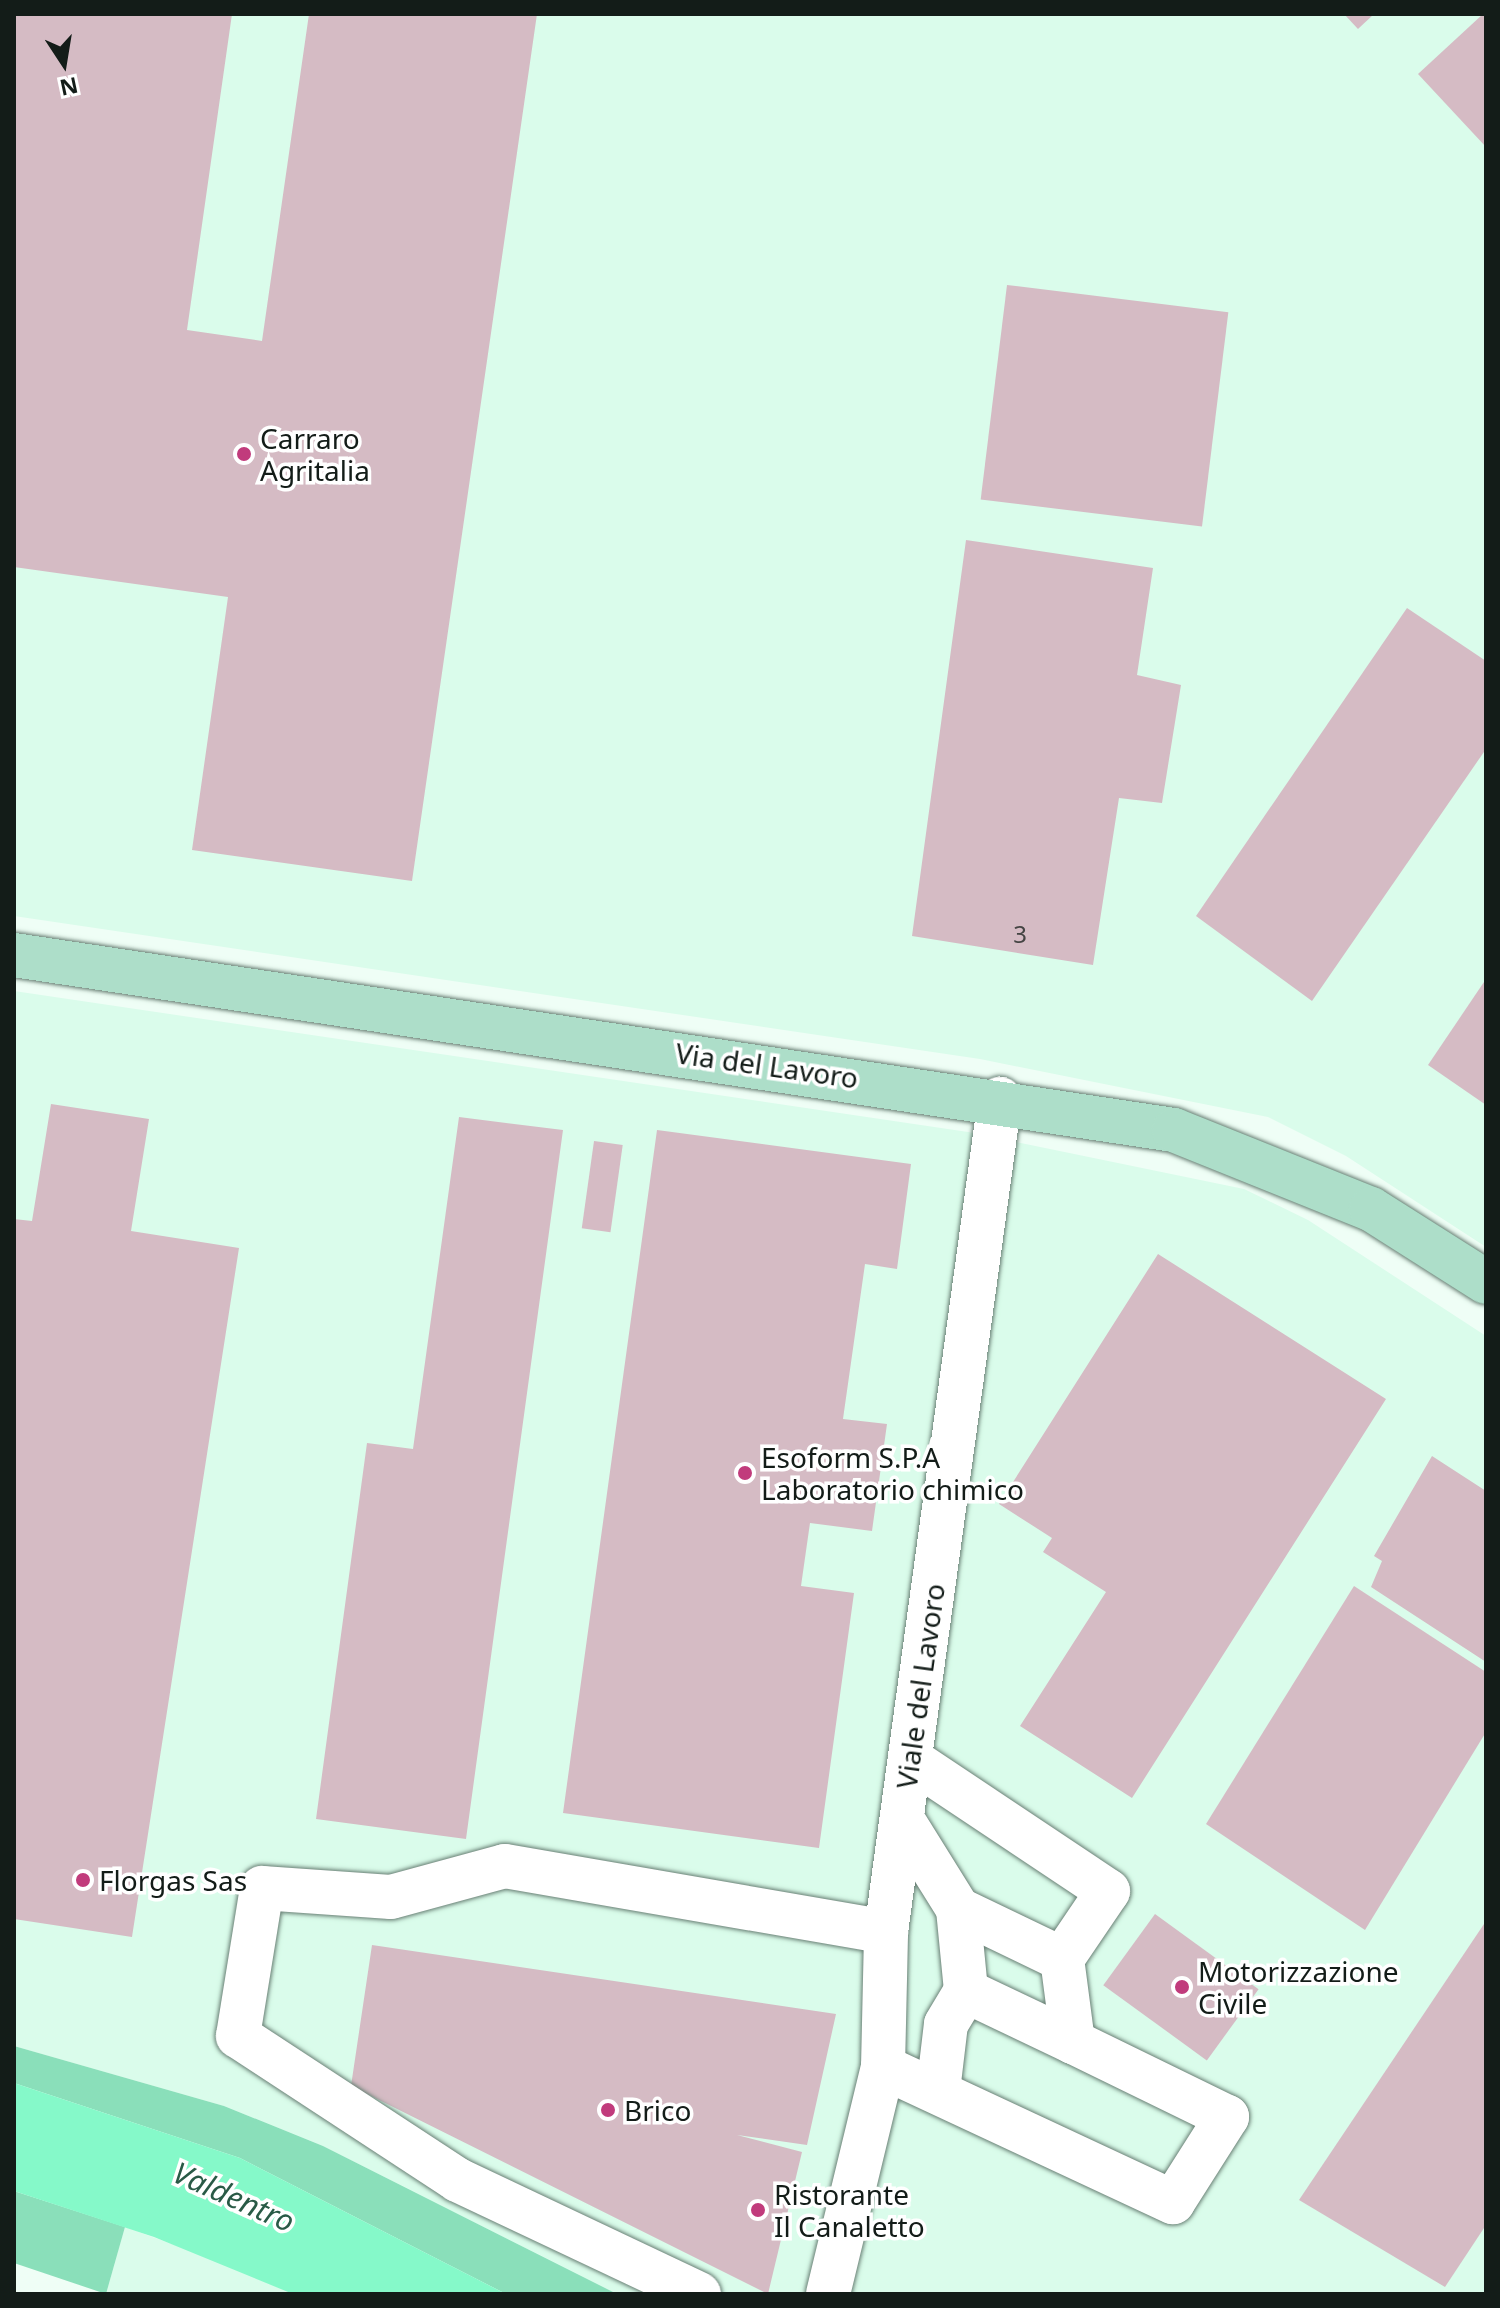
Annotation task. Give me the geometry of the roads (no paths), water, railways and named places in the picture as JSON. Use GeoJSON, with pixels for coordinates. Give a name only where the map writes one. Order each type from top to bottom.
{"type":"FeatureCollection","features":[{"type":"Feature","properties":{"kind":"main road","name":"Via del Lavoro"},"geometry":{"type":"LineString","coordinates":[[14,955],[1000,1099],[1174,1130],[1245,1152],[1371,1209],[1486,1282]]}},
{"type":"Feature","properties":{"kind":"street","name":"Viale del Lavoro"},"geometry":{"type":"LineString","coordinates":[[834,2283],[883,2067],[886,1932],[1000,1099]]}},
{"type":"Feature","properties":{"kind":"street"},"geometry":{"type":"LineString","coordinates":[[910,1759],[1108,1891],[1062,1959],[1073,2042]]}},
{"type":"Feature","properties":{"kind":"street"},"geometry":{"type":"LineString","coordinates":[[902,1819],[958,1909],[966,1991],[946,2024],[938,2091]]}},
{"type":"Feature","properties":{"kind":"street"},"geometry":{"type":"LineString","coordinates":[[699,2294],[458,2180],[238,2036],[262,1888],[391,1897],[505,1866],[886,1932]]}},
{"type":"Feature","properties":{"kind":"street"},"geometry":{"type":"LineString","coordinates":[[958,1909],[1062,1959]]}},
{"type":"Feature","properties":{"kind":"street"},"geometry":{"type":"LineString","coordinates":[[883,2067],[1173,2202],[1227,2117],[966,1991]]}},
{"type":"Feature","properties":{"kind":"water","name":"Valdentro"},"geometry":{"type":"Polygon","coordinates":[[[14,2083],[240,2158],[506,2294],[293,2294],[154,2237],[14,2191],[14,2083]]]}},
{"type":"Feature","properties":{"kind":"place","name":"Carraro Agritalia"},"geometry":{"type":"Point","coordinates":[244,454]}},
{"type":"Feature","properties":{"kind":"place","name":"Esoform S.P.A Laboratorio chimico"},"geometry":{"type":"Point","coordinates":[745,1473]}},
{"type":"Feature","properties":{"kind":"place","name":"Florgas Sas"},"geometry":{"type":"Point","coordinates":[83,1880]}},
{"type":"Feature","properties":{"kind":"place","name":"Motorizzazione Civile"},"geometry":{"type":"Point","coordinates":[1182,1987]}},
{"type":"Feature","properties":{"kind":"place","name":"Brico"},"geometry":{"type":"Point","coordinates":[608,2110]}},
{"type":"Feature","properties":{"kind":"place","name":"Ristorante Il Canaletto"},"geometry":{"type":"Point","coordinates":[758,2210]}}]}
